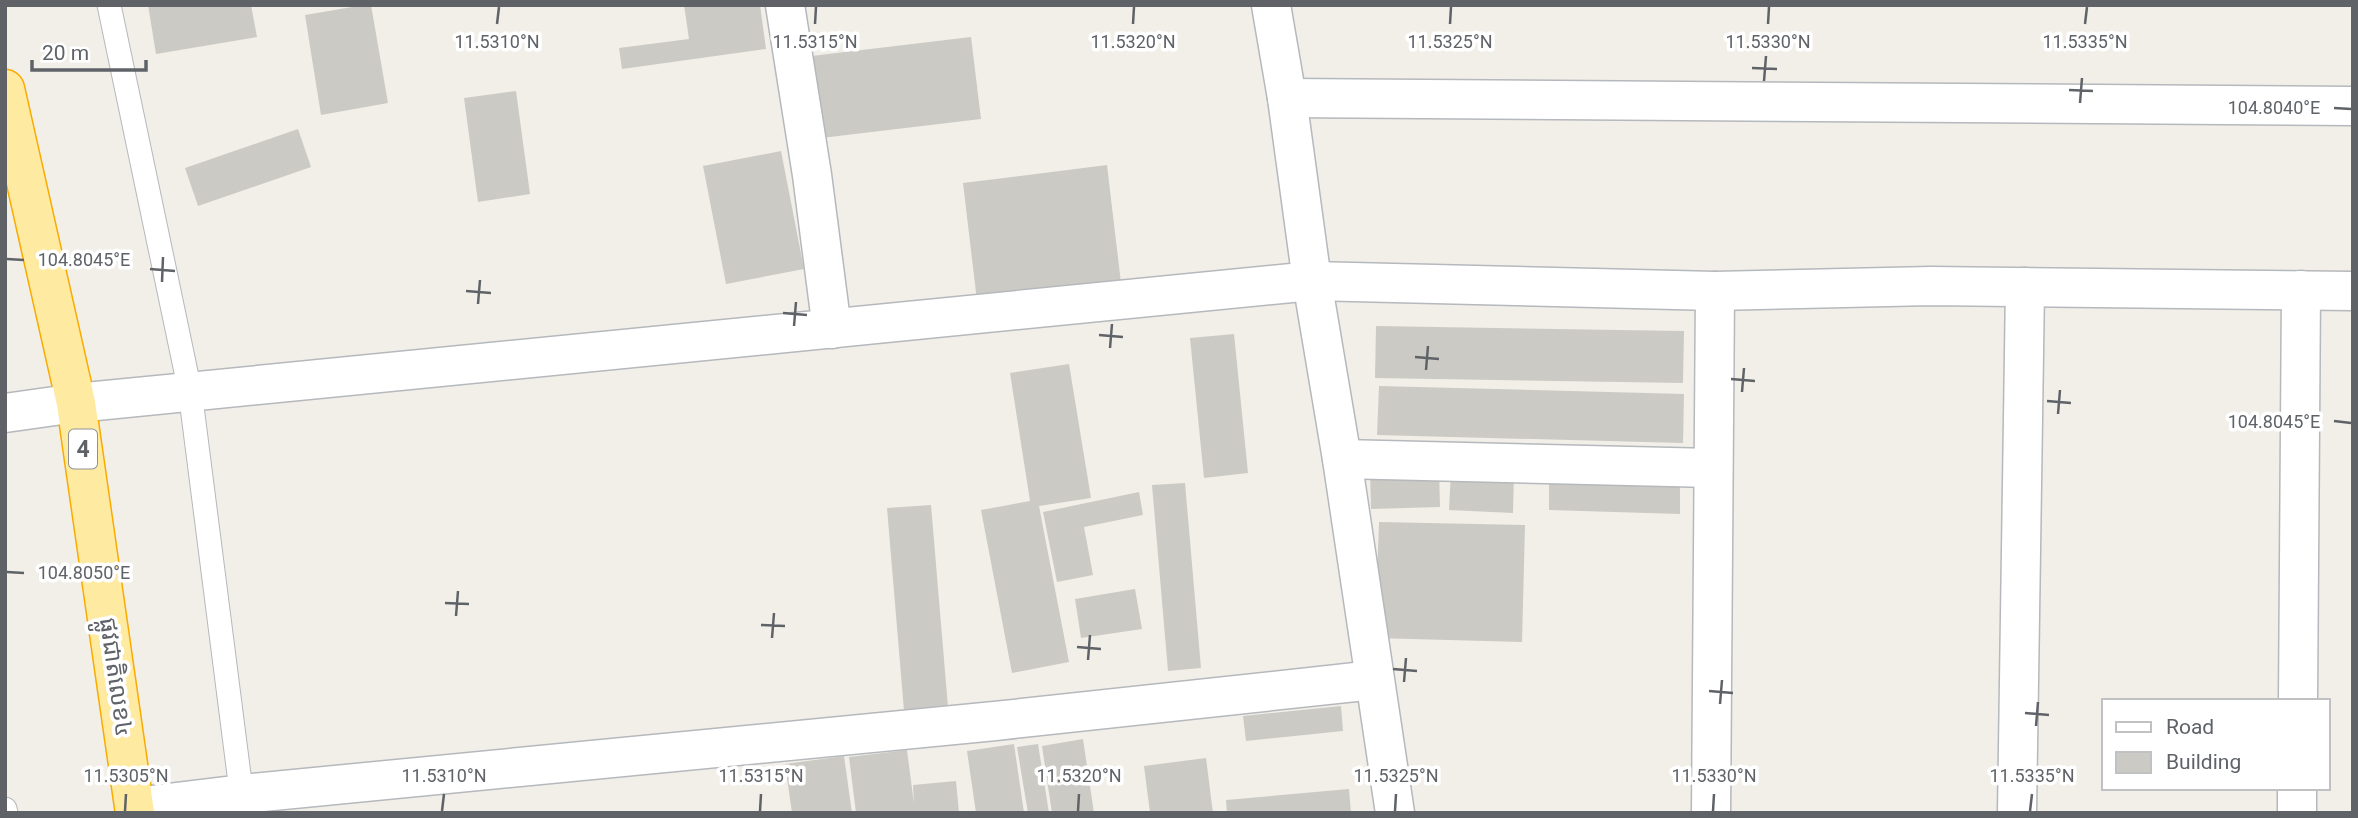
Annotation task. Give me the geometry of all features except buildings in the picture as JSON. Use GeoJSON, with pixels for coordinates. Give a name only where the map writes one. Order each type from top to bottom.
{"type":"FeatureCollection","features":[{"type":"Feature","properties":{"kind":"highway","name":"ផ្លូវជាតិលេខ៤"},"geometry":{"type":"LineString","coordinates":[[5,89],[76,403],[135,810]]}},
{"type":"Feature","properties":{"kind":"street"},"geometry":{"type":"LineString","coordinates":[[785,5],[812,175],[832,329]]}},
{"type":"Feature","properties":{"kind":"street"},"geometry":{"type":"LineString","coordinates":[[1271,5],[1395,813]]}},
{"type":"Feature","properties":{"kind":"street"},"geometry":{"type":"LineString","coordinates":[[1287,98],[2353,106]]}},
{"type":"Feature","properties":{"kind":"street"},"geometry":{"type":"LineString","coordinates":[[5,413],[190,391],[1312,281],[1715,290],[1931,286],[2353,290]]}},
{"type":"Feature","properties":{"kind":"street"},"geometry":{"type":"LineString","coordinates":[[2017,813],[2025,287]]}},
{"type":"Feature","properties":{"kind":"street"},"geometry":{"type":"LineString","coordinates":[[1711,813],[1715,290]]}},
{"type":"Feature","properties":{"kind":"street"},"geometry":{"type":"LineString","coordinates":[[2298,699],[2301,290]]}},
{"type":"Feature","properties":{"kind":"street"},"geometry":{"type":"LineString","coordinates":[[1342,459],[1712,468]]}},
{"type":"Feature","properties":{"kind":"street"},"geometry":{"type":"LineString","coordinates":[[135,810],[243,803],[1374,680]]}},
{"type":"Feature","properties":{"kind":"street"},"geometry":{"type":"LineString","coordinates":[[2297,790],[2297,813]]}},
{"type":"Feature","properties":{"kind":"lane"},"geometry":{"type":"LineString","coordinates":[[109,5],[190,391],[243,803]]}}]}
